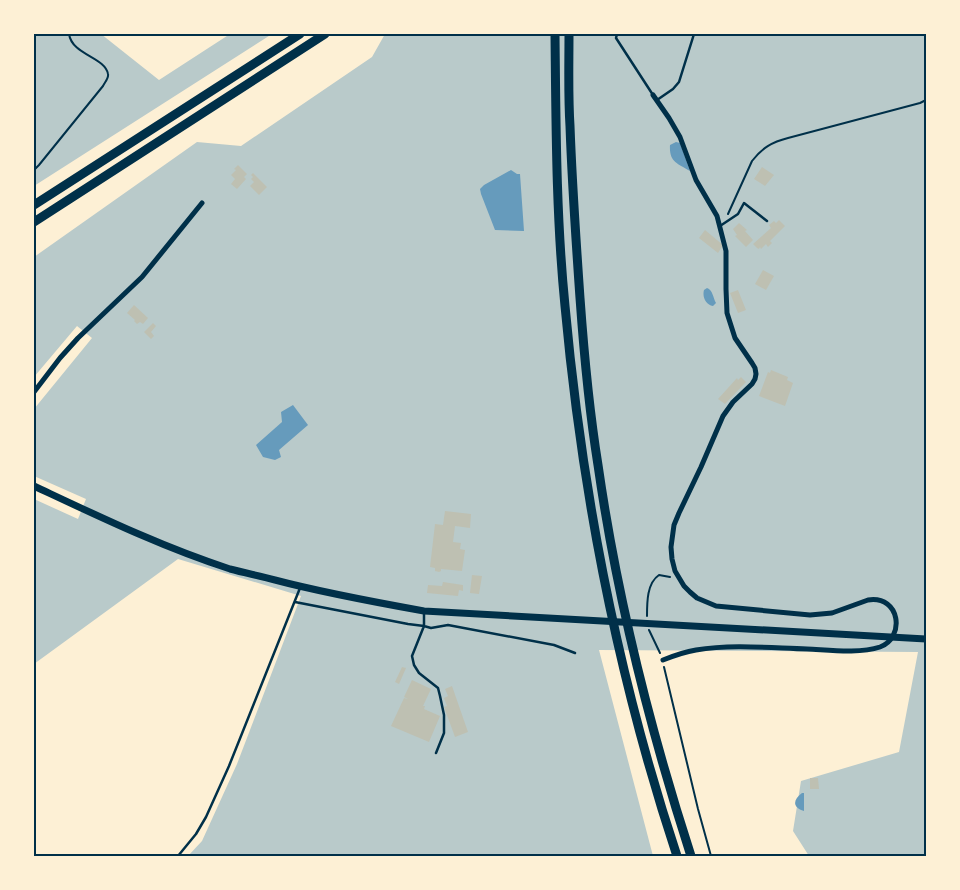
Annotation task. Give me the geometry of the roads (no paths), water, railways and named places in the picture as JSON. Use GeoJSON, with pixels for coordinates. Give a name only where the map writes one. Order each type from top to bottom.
{"type":"FeatureCollection","features":[{"type":"Feature","properties":{"kind":"highway"},"geometry":{"type":"LineString","coordinates":[[34,206],[300,34]]}},
{"type":"Feature","properties":{"kind":"highway"},"geometry":{"type":"LineString","coordinates":[[34,222],[324,34]]}},
{"type":"Feature","properties":{"kind":"highway"},"geometry":{"type":"LineString","coordinates":[[554,34],[557,178],[561,252],[572,379],[581,450],[618,647],[640,734],[677,856]]}},
{"type":"Feature","properties":{"kind":"highway"},"geometry":{"type":"LineString","coordinates":[[569,34],[570,124],[576,244],[584,343],[598,468],[615,566],[636,662],[658,747],[691,856]]}},
{"type":"Feature","properties":{"kind":"street"},"geometry":{"type":"LineString","coordinates":[[653,95],[680,137],[696,180],[720,226],[726,251],[727,313],[735,338],[755,368],[756,374],[752,384],[732,402],[723,416],[702,467],[674,525],[672,559],[675,571],[684,586],[697,598],[716,606],[810,615],[832,613],[868,600],[881,600],[892,608],[896,621],[892,637],[888,642],[880,647],[869,649],[846,651],[723,648],[696,650],[662,660]]}},
{"type":"Feature","properties":{"kind":"street"},"geometry":{"type":"LineString","coordinates":[[34,392],[78,338],[142,277],[202,202]]}},
{"type":"Feature","properties":{"kind":"street"},"geometry":{"type":"LineString","coordinates":[[34,486],[136,534],[181,552],[232,569],[300,587],[370,602],[424,611],[926,639]]}},
{"type":"Feature","properties":{"kind":"lane"},"geometry":{"type":"LineString","coordinates":[[616,34],[616,38],[653,95]]}},
{"type":"Feature","properties":{"kind":"lane"},"geometry":{"type":"LineString","coordinates":[[656,101],[673,89],[679,82],[694,34]]}},
{"type":"Feature","properties":{"kind":"lane"},"geometry":{"type":"LineString","coordinates":[[720,226],[738,214],[744,203],[767,221]]}},
{"type":"Feature","properties":{"kind":"lane"},"geometry":{"type":"LineString","coordinates":[[178,856],[196,834],[229,766],[300,587]]}},
{"type":"Feature","properties":{"kind":"lane"},"geometry":{"type":"LineString","coordinates":[[295,602],[431,628],[448,625],[554,645],[575,653]]}},
{"type":"Feature","properties":{"kind":"lane"},"geometry":{"type":"LineString","coordinates":[[424,611],[424,626],[412,656],[419,674],[438,688],[440,696],[444,714],[444,733],[436,753]]}},
{"type":"Feature","properties":{"kind":"water"},"geometry":{"type":"Polygon","coordinates":[[[676,142],[680,143],[690,171],[672,159],[670,145],[676,142]]]}},
{"type":"Feature","properties":{"kind":"water"},"geometry":{"type":"Polygon","coordinates":[[[511,170],[520,174],[524,231],[495,230],[481,194],[480,189],[484,185],[511,170]]]}},
{"type":"Feature","properties":{"kind":"water"},"geometry":{"type":"Polygon","coordinates":[[[707,288],[712,292],[716,303],[713,306],[708,304],[704,298],[704,290],[707,288]]]}},
{"type":"Feature","properties":{"kind":"water"},"geometry":{"type":"Polygon","coordinates":[[[293,405],[308,425],[279,450],[281,457],[275,460],[263,457],[256,445],[282,422],[281,412],[293,405]]]}},
{"type":"Feature","properties":{"kind":"water"},"geometry":{"type":"Polygon","coordinates":[[[804,793],[804,811],[797,807],[795,803],[804,793]]]}}]}
